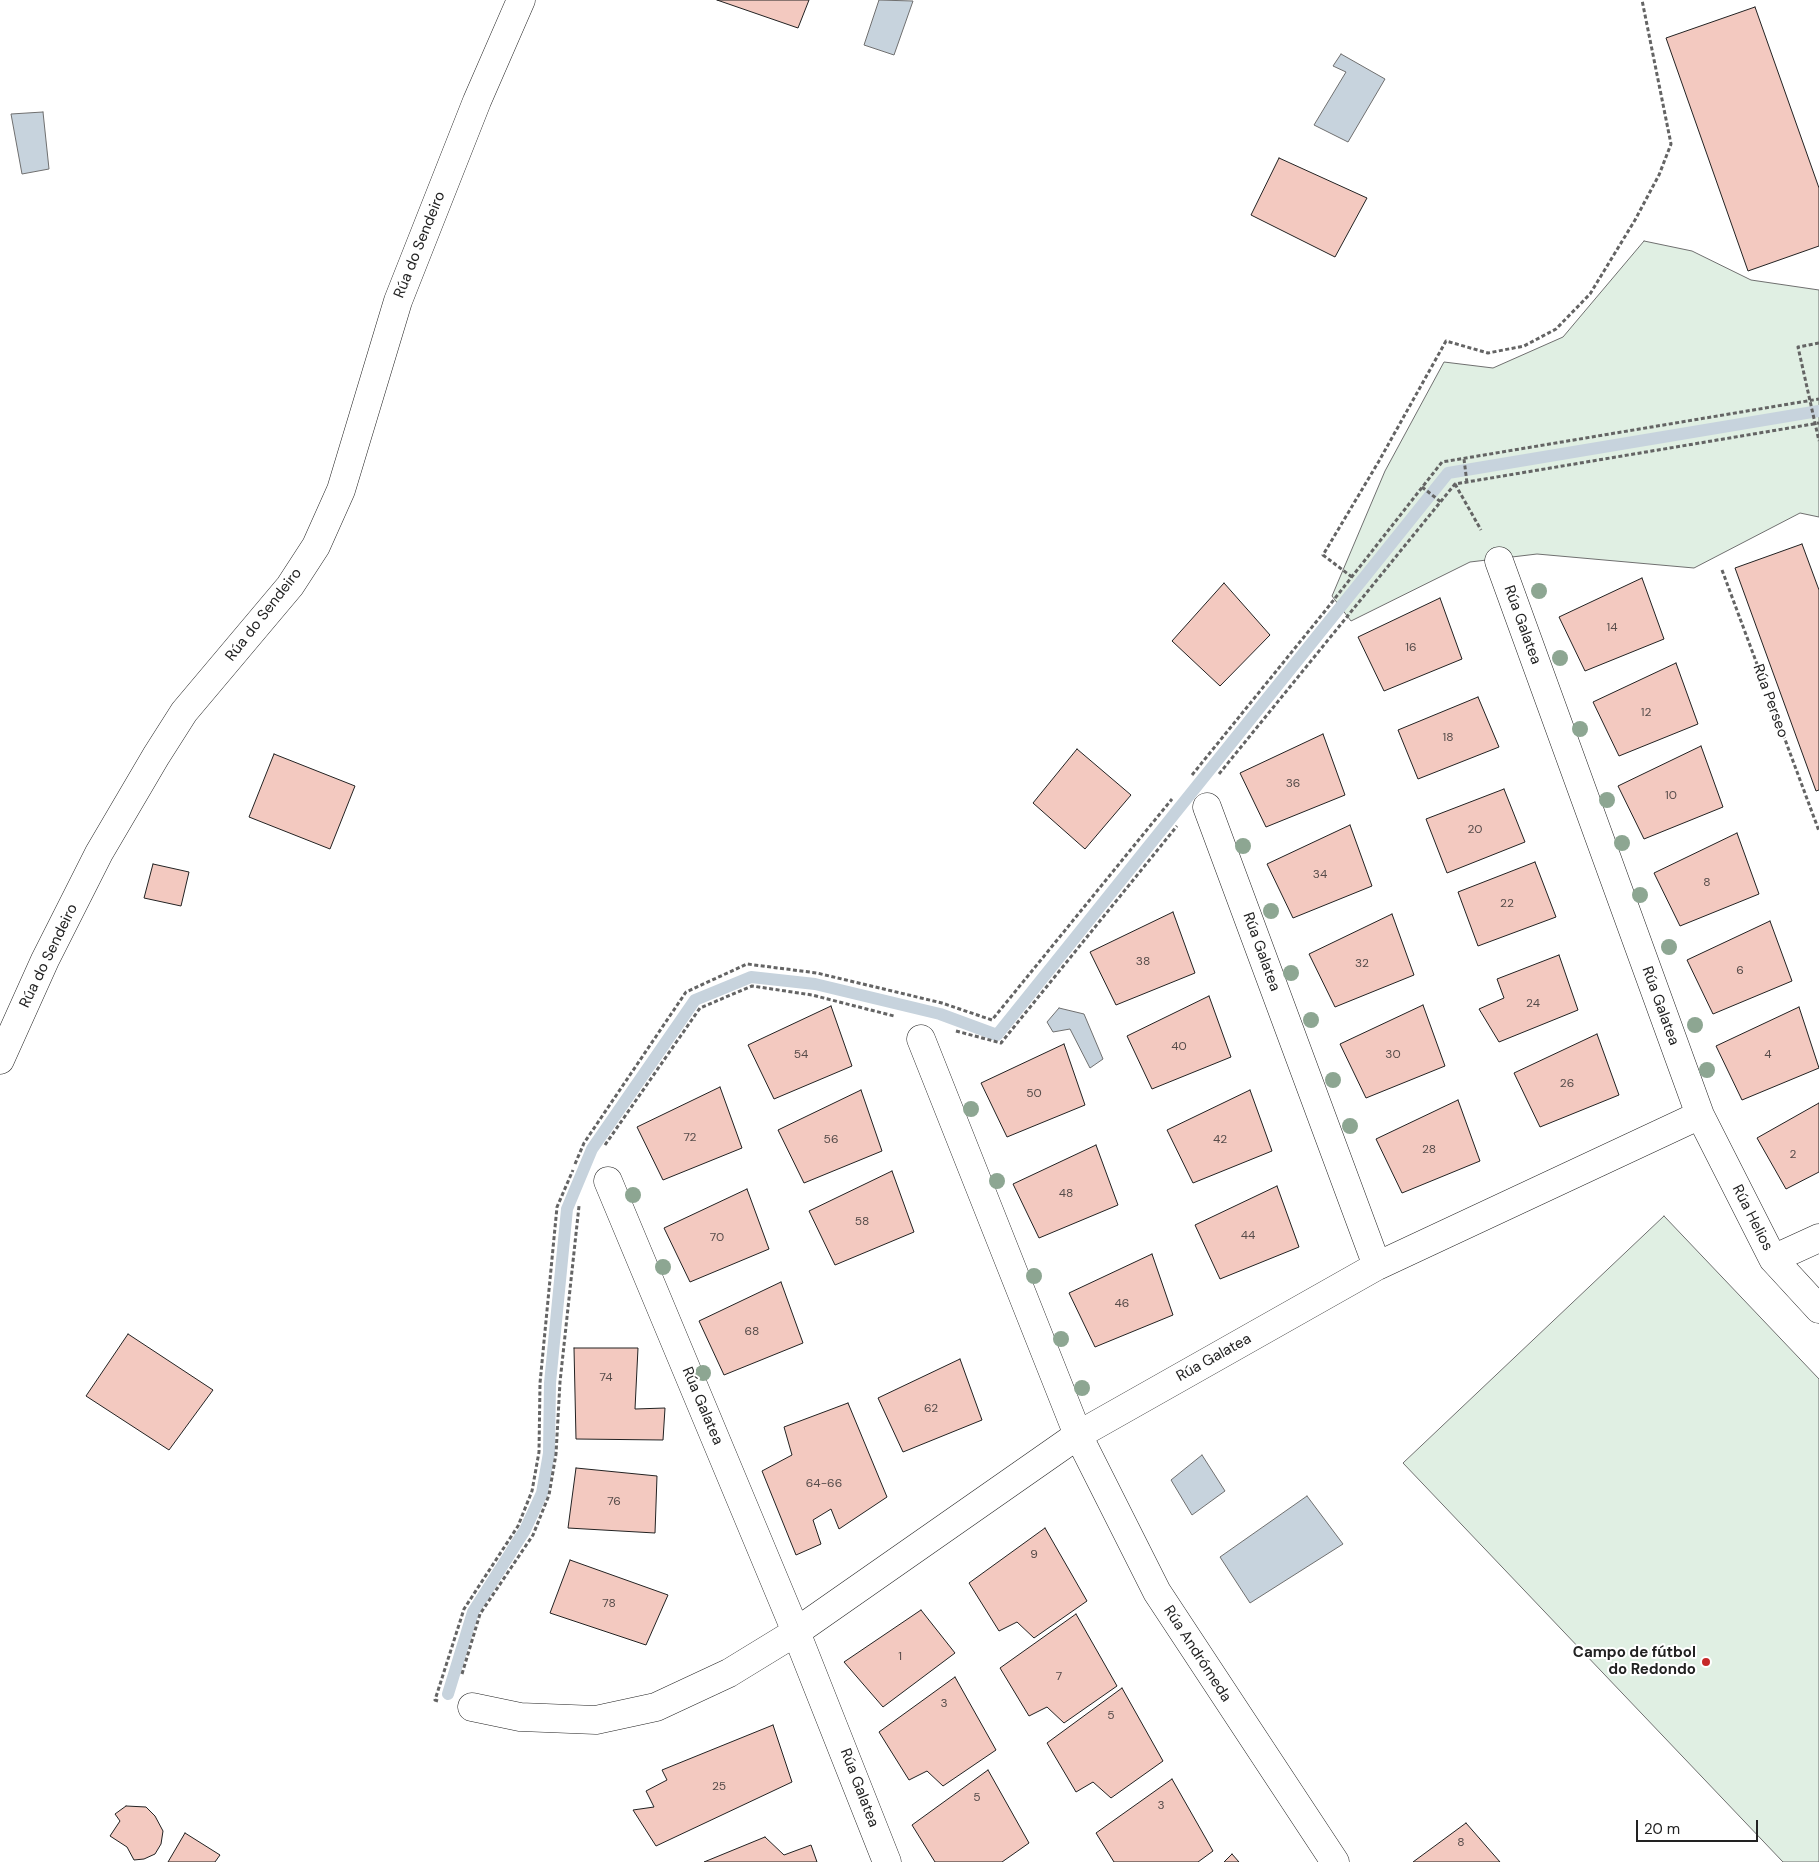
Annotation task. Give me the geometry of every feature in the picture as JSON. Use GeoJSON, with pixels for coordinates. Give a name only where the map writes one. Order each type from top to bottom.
{"type":"FeatureCollection","features":[{"type":"Feature","properties":{"kind":"street","name":"Rúa do Sendeiro"},"geometry":{"type":"LineString","coordinates":[[0,1060],[45,960],[99,853],[156,756],[184,712],[290,586],[316,546],[341,490],[398,301],[478,101],[521,0]]}},
{"type":"Feature","properties":{"kind":"street","name":"Rúa Galatea"},"geometry":{"type":"LineString","coordinates":[[462,1706],[520,1717],[596,1720],[656,1707],[729,1673],[796,1632],[1078,1435],[1377,1266],[1700,1115],[1499,561]]}},
{"type":"Feature","properties":{"kind":"street","name":"Rúa Galatea"},"geometry":{"type":"LineString","coordinates":[[1207,807],[1377,1266]]}},
{"type":"Feature","properties":{"kind":"street"},"geometry":{"type":"LineString","coordinates":[[922,1039],[1078,1435]]}},
{"type":"Feature","properties":{"kind":"street","name":"Rúa Helios"},"geometry":{"type":"LineString","coordinates":[[1700,1115],[1773,1259],[1819,1309]]}},
{"type":"Feature","properties":{"kind":"street","name":"Rúa Galatea"},"geometry":{"type":"LineString","coordinates":[[608,1181],[796,1632],[887,1862]]}},
{"type":"Feature","properties":{"kind":"street"},"geometry":{"type":"LineString","coordinates":[[1773,1259],[1819,1238]]}},
{"type":"Feature","properties":{"kind":"street","name":"Rúa Andrómeda"},"geometry":{"type":"LineString","coordinates":[[1078,1435],[1157,1592],[1335,1862]]}},
{"type":"Feature","properties":{"kind":"path"},"geometry":{"type":"LineString","coordinates":[[1352,576],[1323,555],[1379,461],[1446,341],[1488,353],[1524,346],[1556,329],[1590,294],[1635,220],[1659,175],[1671,144],[1642,0]]}},
{"type":"Feature","properties":{"kind":"path"},"geometry":{"type":"LineString","coordinates":[[1819,343],[1798,347],[1819,441]]}},
{"type":"Feature","properties":{"kind":"path"},"geometry":{"type":"LineString","coordinates":[[1188,780],[1442,462],[1819,399]]}},
{"type":"Feature","properties":{"kind":"path"},"geometry":{"type":"LineString","coordinates":[[1216,778],[1456,484],[1819,423]]}},
{"type":"Feature","properties":{"kind":"path"},"geometry":{"type":"LineString","coordinates":[[1464,459],[1467,483]]}},
{"type":"Feature","properties":{"kind":"path"},"geometry":{"type":"LineString","coordinates":[[1456,484],[1499,561]]}},
{"type":"Feature","properties":{"kind":"path"},"geometry":{"type":"LineString","coordinates":[[1422,487],[1441,502]]}},
{"type":"Feature","properties":{"kind":"path","name":"Rúa Perseo"},"geometry":{"type":"LineString","coordinates":[[1722,570],[1819,831]]}},
{"type":"Feature","properties":{"kind":"path"},"geometry":{"type":"LineString","coordinates":[[580,1204],[577,1212],[560,1382],[556,1454],[549,1495],[533,1535],[480,1614],[462,1706],[434,1700],[464,1609],[518,1526],[532,1491],[539,1452],[540,1383],[557,1207],[584,1143],[686,992],[747,964],[817,973],[942,1003],[992,1020],[1175,796]]}},
{"type":"Feature","properties":{"kind":"path"},"geometry":{"type":"LineString","coordinates":[[955,1031],[1001,1043],[1178,825]]}},
{"type":"Feature","properties":{"kind":"path"},"geometry":{"type":"LineString","coordinates":[[604,1147],[700,1008],[752,986],[812,995],[896,1016]]}},
{"type":"Feature","properties":{"kind":"green space"},"geometry":{"type":"Polygon","coordinates":[[[1644,241],[1692,251],[1751,280],[1819,290],[1819,517],[1800,513],[1694,568],[1537,554],[1470,562],[1351,621],[1332,596],[1385,471],[1444,362],[1493,368],[1563,337],[1644,241]]]}},
{"type":"Feature","properties":{"kind":"green space","name":"Campo de fútbol do Redondo"},"geometry":{"type":"Polygon","coordinates":[[[1664,1216],[1819,1379],[1819,1862],[1783,1862],[1403,1463],[1664,1216]]]}},
{"type":"Feature","properties":{"kind":"shaded area"},"geometry":{"type":"Polygon","coordinates":[[[879,0],[913,1],[894,55],[864,45],[879,0]]]}},
{"type":"Feature","properties":{"kind":"shaded area"},"geometry":{"type":"Polygon","coordinates":[[[1341,54],[1385,79],[1348,142],[1314,125],[1346,72],[1333,66],[1341,54]]]}},
{"type":"Feature","properties":{"kind":"shaded area"},"geometry":{"type":"Polygon","coordinates":[[[43,112],[49,169],[22,174],[11,114],[43,112]]]}},
{"type":"Feature","properties":{"kind":"shaded area"},"geometry":{"type":"Polygon","coordinates":[[[1059,1008],[1084,1014],[1103,1059],[1090,1068],[1070,1029],[1053,1032],[1047,1022],[1059,1008]]]}},
{"type":"Feature","properties":{"kind":"shaded area"},"geometry":{"type":"Polygon","coordinates":[[[1202,1455],[1225,1491],[1192,1515],[1171,1480],[1202,1455]]]}},
{"type":"Feature","properties":{"kind":"shaded area"},"geometry":{"type":"Polygon","coordinates":[[[1307,1496],[1343,1544],[1250,1603],[1220,1557],[1307,1496]]]}},
{"type":"Feature","properties":{"kind":"building"},"geometry":{"type":"Polygon","coordinates":[[[717,0],[809,0],[798,28],[717,0]]]}},
{"type":"Feature","properties":{"kind":"building"},"geometry":{"type":"Polygon","coordinates":[[[1755,7],[1819,188],[1819,246],[1748,271],[1666,38],[1755,7]]]}},
{"type":"Feature","properties":{"kind":"building"},"geometry":{"type":"Polygon","coordinates":[[[1279,158],[1367,198],[1335,257],[1251,215],[1279,158]]]}},
{"type":"Feature","properties":{"kind":"building"},"geometry":{"type":"Polygon","coordinates":[[[1802,544],[1819,590],[1819,790],[1816,791],[1735,568],[1802,544]]]}},
{"type":"Feature","properties":{"kind":"building"},"geometry":{"type":"Polygon","coordinates":[[[1642,578],[1664,639],[1585,671],[1559,617],[1642,578]]]}},
{"type":"Feature","properties":{"kind":"building"},"geometry":{"type":"Polygon","coordinates":[[[1224,583],[1270,635],[1220,686],[1172,641],[1224,583]]]}},
{"type":"Feature","properties":{"kind":"building"},"geometry":{"type":"Polygon","coordinates":[[[1440,598],[1462,659],[1384,691],[1358,637],[1440,598]]]}},
{"type":"Feature","properties":{"kind":"building"},"geometry":{"type":"Polygon","coordinates":[[[1676,663],[1698,724],[1619,756],[1593,702],[1676,663]]]}},
{"type":"Feature","properties":{"kind":"building"},"geometry":{"type":"Polygon","coordinates":[[[1478,697],[1499,747],[1418,779],[1398,730],[1478,697]]]}},
{"type":"Feature","properties":{"kind":"building"},"geometry":{"type":"Polygon","coordinates":[[[1323,734],[1345,795],[1266,827],[1240,773],[1323,734]]]}},
{"type":"Feature","properties":{"kind":"building"},"geometry":{"type":"Polygon","coordinates":[[[1701,746],[1723,807],[1644,839],[1618,786],[1701,746]]]}},
{"type":"Feature","properties":{"kind":"building"},"geometry":{"type":"Polygon","coordinates":[[[1077,749],[1131,795],[1085,849],[1033,803],[1077,749]]]}},
{"type":"Feature","properties":{"kind":"building"},"geometry":{"type":"Polygon","coordinates":[[[274,754],[355,786],[330,849],[249,817],[274,754]]]}},
{"type":"Feature","properties":{"kind":"building"},"geometry":{"type":"Polygon","coordinates":[[[1504,789],[1525,842],[1447,873],[1426,819],[1504,789]]]}},
{"type":"Feature","properties":{"kind":"building"},"geometry":{"type":"Polygon","coordinates":[[[1350,825],[1372,886],[1293,918],[1267,864],[1350,825]]]}},
{"type":"Feature","properties":{"kind":"building"},"geometry":{"type":"Polygon","coordinates":[[[1737,833],[1759,894],[1680,926],[1654,873],[1737,833]]]}},
{"type":"Feature","properties":{"kind":"building"},"geometry":{"type":"Polygon","coordinates":[[[1535,862],[1556,917],[1478,946],[1458,892],[1535,862]]]}},
{"type":"Feature","properties":{"kind":"building"},"geometry":{"type":"Polygon","coordinates":[[[153,864],[189,872],[181,906],[144,898],[153,864]]]}},
{"type":"Feature","properties":{"kind":"building"},"geometry":{"type":"Polygon","coordinates":[[[1173,912],[1195,973],[1116,1005],[1090,952],[1173,912]]]}},
{"type":"Feature","properties":{"kind":"building"},"geometry":{"type":"Polygon","coordinates":[[[1392,914],[1414,975],[1335,1007],[1309,954],[1392,914]]]}},
{"type":"Feature","properties":{"kind":"building"},"geometry":{"type":"Polygon","coordinates":[[[1770,921],[1792,981],[1713,1014],[1687,960],[1770,921]]]}},
{"type":"Feature","properties":{"kind":"building"},"geometry":{"type":"Polygon","coordinates":[[[1559,955],[1578,1010],[1499,1042],[1479,1009],[1504,998],[1497,979],[1559,955]]]}},
{"type":"Feature","properties":{"kind":"building"},"geometry":{"type":"Polygon","coordinates":[[[1209,996],[1231,1057],[1152,1089],[1127,1036],[1209,996]]]}},
{"type":"Feature","properties":{"kind":"building"},"geometry":{"type":"Polygon","coordinates":[[[1423,1005],[1445,1066],[1366,1098],[1340,1044],[1423,1005]]]}},
{"type":"Feature","properties":{"kind":"building"},"geometry":{"type":"Polygon","coordinates":[[[831,1006],[852,1066],[774,1099],[748,1045],[831,1006]]]}},
{"type":"Feature","properties":{"kind":"building"},"geometry":{"type":"Polygon","coordinates":[[[1799,1007],[1819,1068],[1742,1100],[1716,1046],[1799,1007]]]}},
{"type":"Feature","properties":{"kind":"building"},"geometry":{"type":"Polygon","coordinates":[[[1597,1034],[1619,1095],[1540,1127],[1514,1073],[1597,1034]]]}},
{"type":"Feature","properties":{"kind":"building"},"geometry":{"type":"Polygon","coordinates":[[[1064,1044],[1085,1105],[1007,1137],[981,1083],[1064,1044]]]}},
{"type":"Feature","properties":{"kind":"building"},"geometry":{"type":"Polygon","coordinates":[[[720,1087],[742,1148],[663,1180],[637,1127],[720,1087]]]}},
{"type":"Feature","properties":{"kind":"building"},"geometry":{"type":"Polygon","coordinates":[[[861,1090],[882,1151],[804,1183],[778,1130],[861,1090]]]}},
{"type":"Feature","properties":{"kind":"building"},"geometry":{"type":"Polygon","coordinates":[[[1250,1090],[1272,1151],[1193,1183],[1167,1130],[1250,1090]]]}},
{"type":"Feature","properties":{"kind":"building"},"geometry":{"type":"Polygon","coordinates":[[[1458,1100],[1480,1161],[1402,1193],[1376,1139],[1458,1100]]]}},
{"type":"Feature","properties":{"kind":"building"},"geometry":{"type":"Polygon","coordinates":[[[1819,1103],[1819,1172],[1786,1189],[1757,1138],[1819,1103]]]}},
{"type":"Feature","properties":{"kind":"building"},"geometry":{"type":"Polygon","coordinates":[[[1096,1145],[1118,1205],[1039,1238],[1013,1184],[1096,1145]]]}},
{"type":"Feature","properties":{"kind":"building"},"geometry":{"type":"Polygon","coordinates":[[[892,1171],[914,1232],[835,1265],[809,1211],[892,1171]]]}},
{"type":"Feature","properties":{"kind":"building"},"geometry":{"type":"Polygon","coordinates":[[[1277,1186],[1299,1247],[1220,1279],[1195,1225],[1277,1186]]]}},
{"type":"Feature","properties":{"kind":"building"},"geometry":{"type":"Polygon","coordinates":[[[747,1189],[769,1249],[690,1282],[664,1228],[747,1189]]]}},
{"type":"Feature","properties":{"kind":"building"},"geometry":{"type":"Polygon","coordinates":[[[1152,1254],[1173,1315],[1095,1347],[1069,1293],[1152,1254]]]}},
{"type":"Feature","properties":{"kind":"building"},"geometry":{"type":"Polygon","coordinates":[[[781,1282],[803,1343],[724,1375],[699,1321],[781,1282]]]}},
{"type":"Feature","properties":{"kind":"building"},"geometry":{"type":"Polygon","coordinates":[[[128,1334],[213,1390],[169,1450],[86,1396],[128,1334]]]}},
{"type":"Feature","properties":{"kind":"building"},"geometry":{"type":"Polygon","coordinates":[[[574,1348],[638,1348],[635,1409],[665,1408],[663,1440],[576,1439],[574,1348]]]}},
{"type":"Feature","properties":{"kind":"building"},"geometry":{"type":"Polygon","coordinates":[[[960,1359],[982,1420],[903,1452],[878,1398],[960,1359]]]}},
{"type":"Feature","properties":{"kind":"building"},"geometry":{"type":"Polygon","coordinates":[[[848,1403],[887,1497],[839,1529],[831,1509],[813,1520],[821,1544],[796,1555],[762,1471],[792,1455],[784,1427],[848,1403]]]}},
{"type":"Feature","properties":{"kind":"building"},"geometry":{"type":"Polygon","coordinates":[[[576,1468],[657,1476],[655,1533],[568,1528],[576,1468]]]}},
{"type":"Feature","properties":{"kind":"building"},"geometry":{"type":"Polygon","coordinates":[[[1045,1528],[1087,1601],[1034,1638],[1017,1622],[999,1631],[969,1583],[1045,1528]]]}},
{"type":"Feature","properties":{"kind":"building"},"geometry":{"type":"Polygon","coordinates":[[[570,1560],[668,1595],[646,1645],[550,1613],[570,1560]]]}},
{"type":"Feature","properties":{"kind":"building"},"geometry":{"type":"Polygon","coordinates":[[[921,1610],[955,1653],[883,1707],[844,1662],[921,1610]]]}},
{"type":"Feature","properties":{"kind":"building"},"geometry":{"type":"Polygon","coordinates":[[[1076,1614],[1117,1686],[1064,1723],[1047,1707],[1029,1716],[1000,1668],[1076,1614]]]}},
{"type":"Feature","properties":{"kind":"building"},"geometry":{"type":"Polygon","coordinates":[[[955,1677],[996,1750],[943,1786],[927,1771],[909,1780],[879,1732],[955,1677]]]}},
{"type":"Feature","properties":{"kind":"building"},"geometry":{"type":"Polygon","coordinates":[[[1122,1688],[1163,1761],[1111,1798],[1093,1782],[1076,1792],[1047,1743],[1122,1688]]]}},
{"type":"Feature","properties":{"kind":"building"},"geometry":{"type":"Polygon","coordinates":[[[773,1725],[792,1782],[656,1846],[633,1810],[654,1807],[646,1791],[667,1780],[662,1770],[773,1725]]]}},
{"type":"Feature","properties":{"kind":"building"},"geometry":{"type":"Polygon","coordinates":[[[988,1770],[1029,1843],[1002,1862],[935,1862],[912,1825],[988,1770]]]}},
{"type":"Feature","properties":{"kind":"building"},"geometry":{"type":"Polygon","coordinates":[[[1172,1779],[1213,1851],[1198,1862],[1114,1862],[1096,1833],[1172,1779]]]}},
{"type":"Feature","properties":{"kind":"building"},"geometry":{"type":"Polygon","coordinates":[[[126,1806],[146,1807],[155,1816],[163,1831],[161,1844],[155,1854],[144,1859],[134,1860],[127,1847],[110,1836],[120,1821],[115,1814],[126,1806]]]}},
{"type":"Feature","properties":{"kind":"building"},"geometry":{"type":"Polygon","coordinates":[[[1466,1823],[1500,1862],[1413,1862],[1466,1823]]]}},
{"type":"Feature","properties":{"kind":"building"},"geometry":{"type":"Polygon","coordinates":[[[185,1833],[220,1855],[215,1862],[168,1862],[185,1833]]]}},
{"type":"Feature","properties":{"kind":"building"},"geometry":{"type":"Polygon","coordinates":[[[765,1837],[784,1855],[811,1845],[817,1862],[704,1862],[765,1837]]]}},
{"type":"Feature","properties":{"kind":"building"},"geometry":{"type":"Polygon","coordinates":[[[1232,1854],[1239,1862],[1224,1862],[1232,1854]]]}},
{"type":"Feature","properties":{"kind":"waterway"},"geometry":{"type":"LineString","coordinates":[[448,1694],[473,1612],[525,1530],[542,1493],[549,1453],[550,1383],[567,1209],[592,1149],[695,1000],[751,977],[815,984],[940,1014],[997,1035],[1448,473],[1819,411]]}},
{"type":"Feature","properties":{"kind":"place","name":"Campo de fútbol do Redondo"},"geometry":{"type":"Point","coordinates":[1706,1662]}}]}
